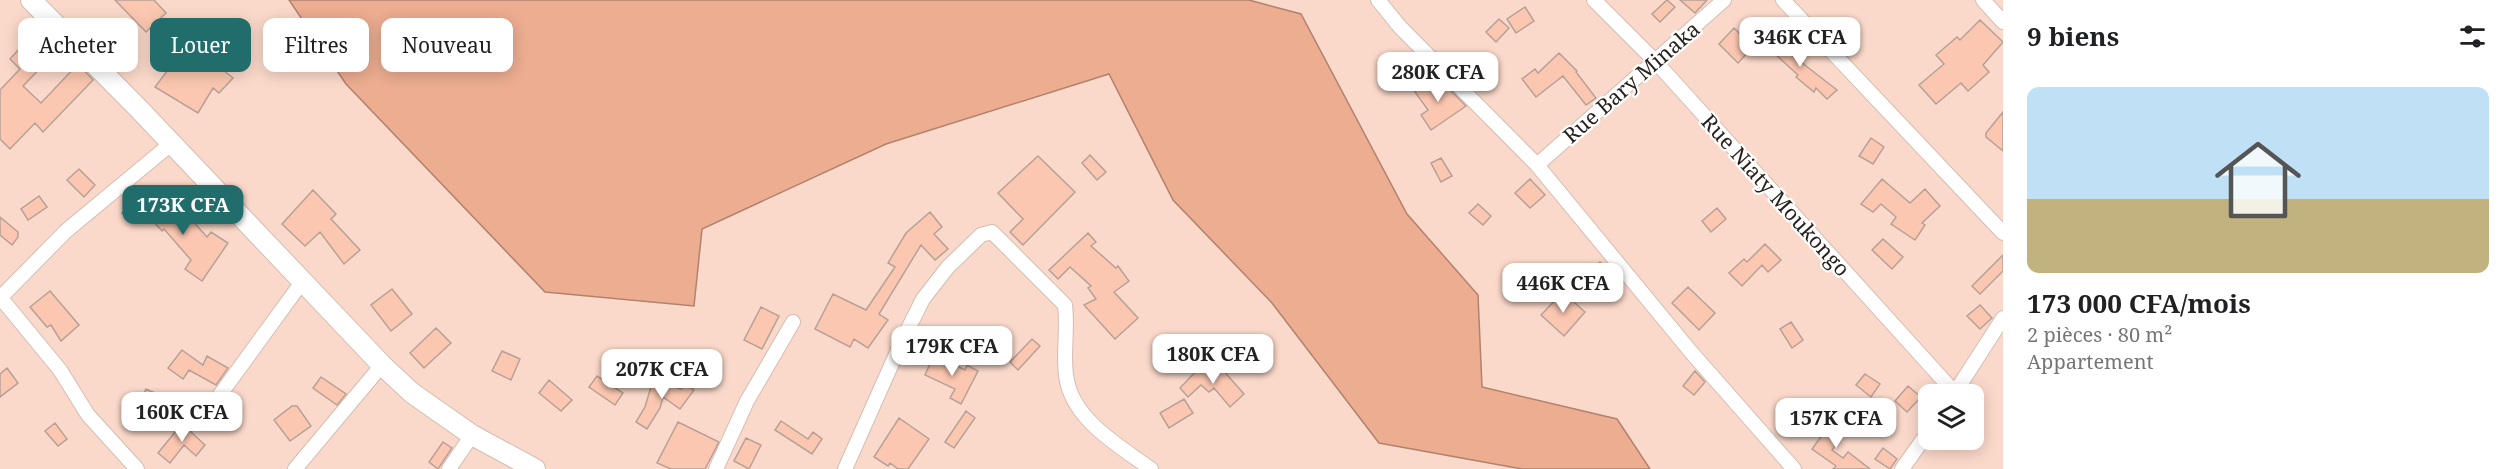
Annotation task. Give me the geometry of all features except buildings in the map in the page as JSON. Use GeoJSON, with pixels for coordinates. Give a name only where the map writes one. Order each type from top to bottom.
{"type":"FeatureCollection","features":[{"type":"Feature","properties":{"kind":"street"},"geometry":{"type":"LineString","coordinates":[[31,0],[172,143],[382,365],[412,393],[472,435],[535,469]]}},
{"type":"Feature","properties":{"kind":"street"},"geometry":{"type":"LineString","coordinates":[[1378,0],[1400,27],[1538,165],[1691,352],[1794,469]]}},
{"type":"Feature","properties":{"kind":"street","name":"Rue Niaty Moukongo"},"geometry":{"type":"LineString","coordinates":[[1593,0],[1655,61],[1946,384]]}},
{"type":"Feature","properties":{"kind":"street","name":"Rue Bary Minaka"},"geometry":{"type":"LineString","coordinates":[[1538,165],[1724,0]]}},
{"type":"Feature","properties":{"kind":"street"},"geometry":{"type":"LineString","coordinates":[[1783,0],[2003,233]]}},
{"type":"Feature","properties":{"kind":"street"},"geometry":{"type":"LineString","coordinates":[[1983,0],[2003,22]]}},
{"type":"Feature","properties":{"kind":"street"},"geometry":{"type":"LineString","coordinates":[[137,469],[88,415],[60,370],[0,298],[66,231],[172,143]]}},
{"type":"Feature","properties":{"kind":"street"},"geometry":{"type":"LineString","coordinates":[[844,469],[923,299],[948,267],[981,235],[992,232],[1065,305],[1066,375],[1077,408],[1105,435],[1151,469]]}},
{"type":"Feature","properties":{"kind":"street"},"geometry":{"type":"LineString","coordinates":[[214,403],[302,282]]}},
{"type":"Feature","properties":{"kind":"street"},"geometry":{"type":"LineString","coordinates":[[1961,384],[2003,318]]}},
{"type":"Feature","properties":{"kind":"street"},"geometry":{"type":"LineString","coordinates":[[716,469],[747,401],[793,322]]}},
{"type":"Feature","properties":{"kind":"street"},"geometry":{"type":"LineString","coordinates":[[295,469],[382,365]]}},
{"type":"Feature","properties":{"kind":"street"},"geometry":{"type":"LineString","coordinates":[[449,469],[472,435]]}},
{"type":"Feature","properties":{"kind":"street"},"geometry":{"type":"LineString","coordinates":[[1902,469],[1918,446]]}},
{"type":"Feature","properties":{"kind":"shaded area"},"geometry":{"type":"Polygon","coordinates":[[[0,0],[2003,0],[2003,469],[0,469],[0,0]]]}},
{"type":"Feature","properties":{"kind":"shaded area"},"geometry":{"type":"Polygon","coordinates":[[[289,0],[1249,0],[1301,14],[1407,214],[1478,295],[1482,387],[1617,419],[1650,469],[1522,469],[1379,443],[1272,303],[1173,200],[1109,74],[886,144],[702,229],[694,306],[545,292],[346,84],[338,72],[369,72],[369,18],[301,18],[289,0]]]}}]}
